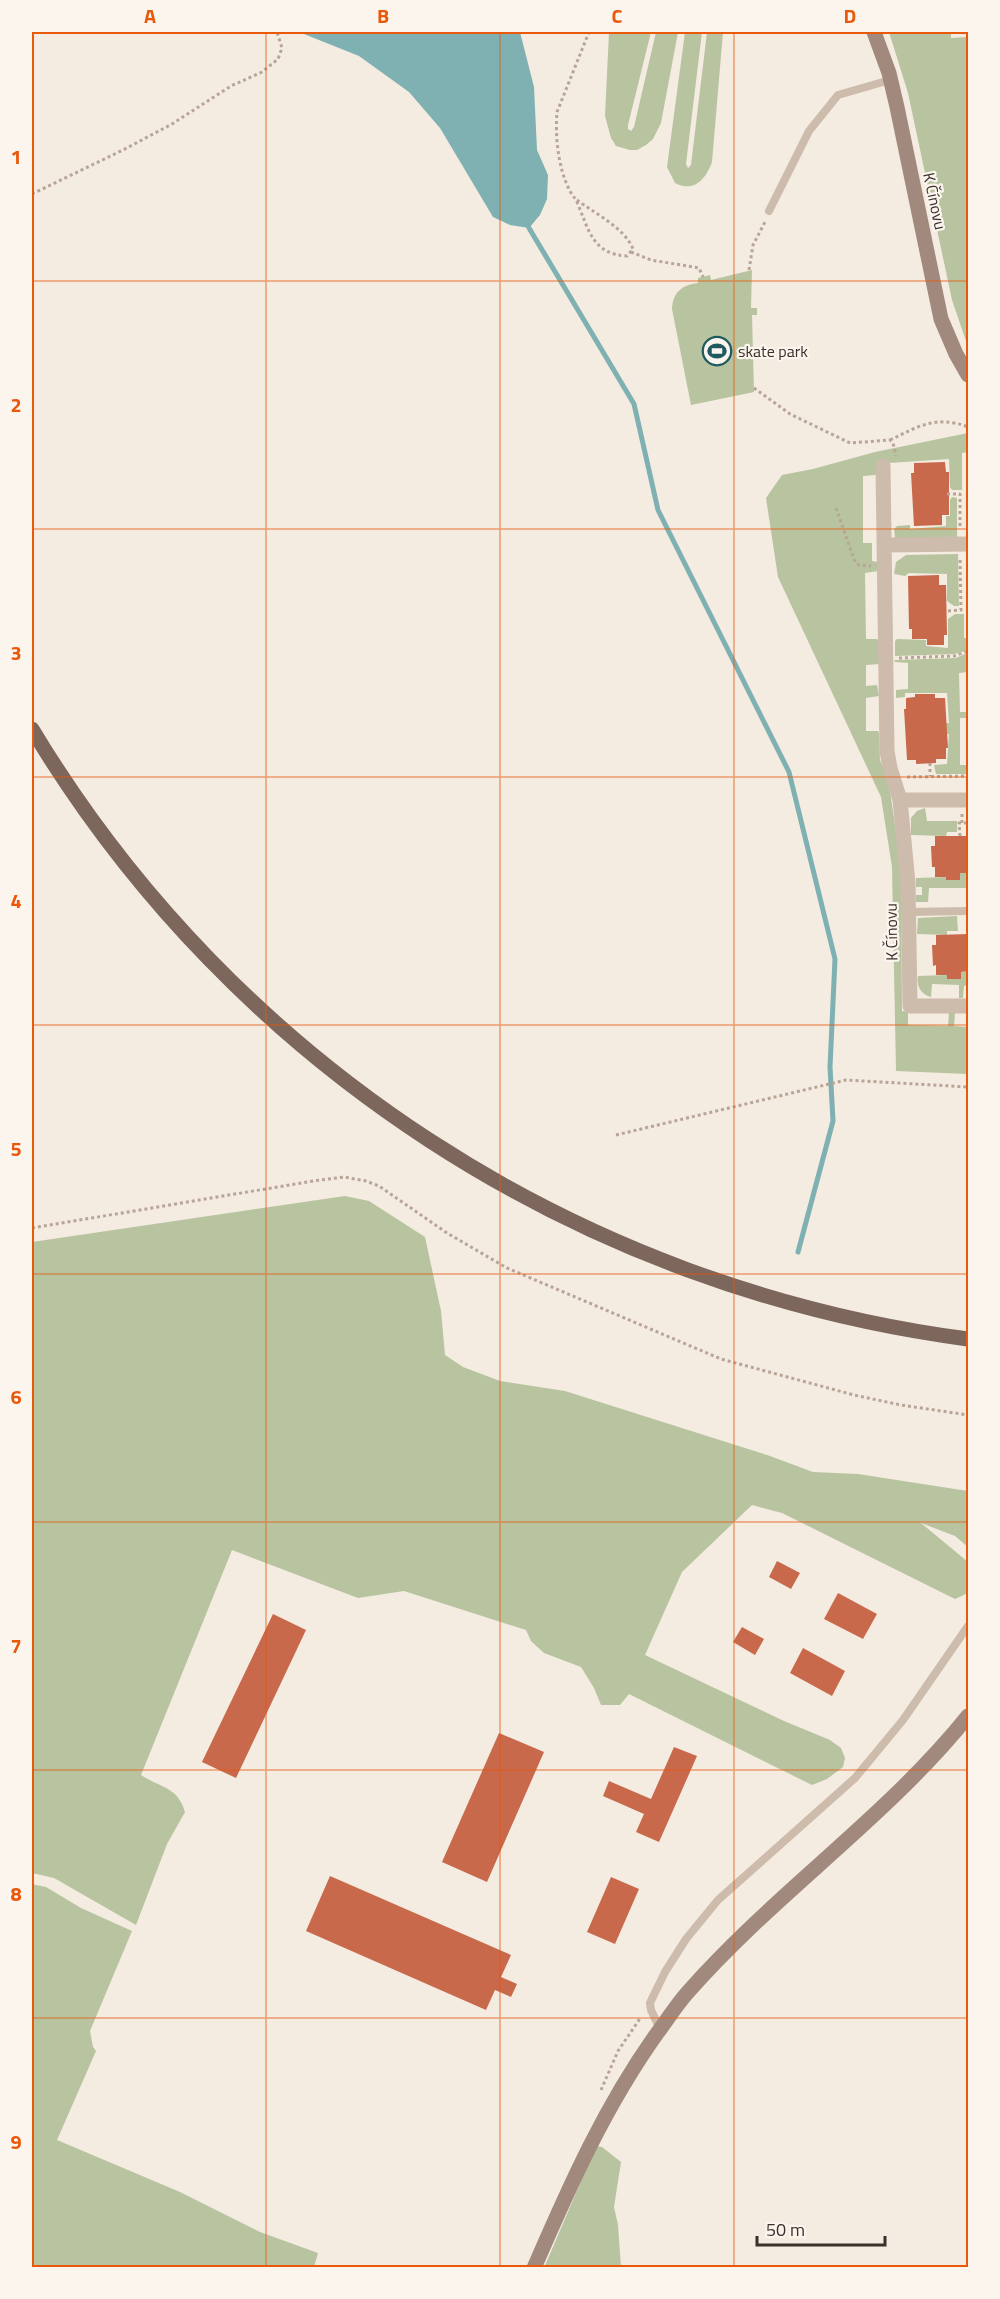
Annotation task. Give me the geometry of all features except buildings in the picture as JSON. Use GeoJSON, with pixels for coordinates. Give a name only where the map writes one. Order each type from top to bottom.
{"type":"FeatureCollection","features":[{"type":"Feature","properties":{"kind":"main road"},"geometry":{"type":"LineString","coordinates":[[32,729],[76,798],[120,857],[166,913],[210,960],[251,1001],[304,1048],[371,1101],[435,1145],[499,1184],[568,1220],[640,1252],[708,1278],[831,1314],[899,1329],[969,1339]]}},
{"type":"Feature","properties":{"kind":"street","name":"K Čínovu"},"geometry":{"type":"LineString","coordinates":[[874,32],[890,80],[941,319],[956,354],[969,375]]}},
{"type":"Feature","properties":{"kind":"street","name":"K Čínovu"},"geometry":{"type":"LineString","coordinates":[[884,468],[887,751],[900,800],[904,838],[910,1006],[969,1006]]}},
{"type":"Feature","properties":{"kind":"street"},"geometry":{"type":"LineString","coordinates":[[884,545],[969,544]]}},
{"type":"Feature","properties":{"kind":"street"},"geometry":{"type":"LineString","coordinates":[[900,800],[969,800]]}},
{"type":"Feature","properties":{"kind":"street"},"geometry":{"type":"LineString","coordinates":[[534,2268],[600,2124],[625,2081],[686,1993],[728,1950],[890,1800],[969,1716]]}},
{"type":"Feature","properties":{"kind":"lane"},"geometry":{"type":"LineString","coordinates":[[769,211],[809,131],[838,95],[890,80]]}},
{"type":"Feature","properties":{"kind":"lane"},"geometry":{"type":"LineString","coordinates":[[908,912],[969,911]]}},
{"type":"Feature","properties":{"kind":"lane"},"geometry":{"type":"LineString","coordinates":[[660,2029],[650,2003],[664,1972],[686,1939],[718,1900],[855,1778],[903,1720],[969,1626]]}},
{"type":"Feature","properties":{"kind":"path"},"geometry":{"type":"LineString","coordinates":[[32,194],[123,150],[172,124],[231,86],[262,72],[278,59],[282,48],[277,32]]}},
{"type":"Feature","properties":{"kind":"path"},"geometry":{"type":"LineString","coordinates":[[577,200],[585,225],[599,246],[611,255],[627,256],[633,249],[630,242],[617,229],[577,200],[569,190],[562,170],[556,126],[557,112],[589,32]]}},
{"type":"Feature","properties":{"kind":"path"},"geometry":{"type":"LineString","coordinates":[[749,270],[755,239],[764,226],[769,211]]}},
{"type":"Feature","properties":{"kind":"path"},"geometry":{"type":"LineString","coordinates":[[631,252],[651,260],[699,268],[703,277]]}},
{"type":"Feature","properties":{"kind":"path"},"geometry":{"type":"LineString","coordinates":[[754,388],[790,414],[850,443],[890,440],[928,422],[953,422],[969,427]]}},
{"type":"Feature","properties":{"kind":"path"},"geometry":{"type":"LineString","coordinates":[[884,468],[897,463],[894,443],[890,440]]}},
{"type":"Feature","properties":{"kind":"path"},"geometry":{"type":"LineString","coordinates":[[836,508],[857,564],[884,566]]}},
{"type":"Feature","properties":{"kind":"path"},"geometry":{"type":"LineString","coordinates":[[885,659],[954,656],[969,651]]}},
{"type":"Feature","properties":{"kind":"path"},"geometry":{"type":"LineString","coordinates":[[930,763],[930,777]]}},
{"type":"Feature","properties":{"kind":"path"},"geometry":{"type":"LineString","coordinates":[[893,777],[969,776]]}},
{"type":"Feature","properties":{"kind":"path"},"geometry":{"type":"LineString","coordinates":[[960,836],[959,823],[969,823]]}},
{"type":"Feature","properties":{"kind":"path"},"geometry":{"type":"LineString","coordinates":[[616,1135],[846,1080],[969,1087]]}},
{"type":"Feature","properties":{"kind":"path"},"geometry":{"type":"LineString","coordinates":[[32,1228],[313,1181],[344,1177],[358,1179],[379,1186],[466,1245],[507,1268],[705,1353],[762,1372],[854,1395],[969,1415]]}},
{"type":"Feature","properties":{"kind":"green space"},"geometry":{"type":"Polygon","coordinates":[[[609,32],[651,32],[628,125],[631,131],[634,127],[656,32],[678,32],[661,123],[653,139],[637,150],[616,146],[611,138],[605,116],[609,32]]]}},
{"type":"Feature","properties":{"kind":"green space"},"geometry":{"type":"Polygon","coordinates":[[[685,32],[702,32],[686,164],[688,168],[691,165],[707,32],[723,32],[712,162],[703,179],[698,183],[682,186],[675,183],[667,167],[685,32]]]}},
{"type":"Feature","properties":{"kind":"green space"},"geometry":{"type":"Polygon","coordinates":[[[889,32],[951,32],[951,38],[968,37],[968,347],[952,300],[908,93],[889,32]]]}},
{"type":"Feature","properties":{"kind":"green space","name":"skate park"},"geometry":{"type":"Polygon","coordinates":[[[752,270],[751,308],[757,308],[757,315],[752,315],[754,392],[691,405],[672,309],[674,298],[679,290],[698,283],[698,278],[710,275],[711,280],[752,270]]]}},
{"type":"Feature","properties":{"kind":"green space"},"geometry":{"type":"Polygon","coordinates":[[[968,433],[968,452],[962,453],[962,490],[952,490],[950,487],[949,459],[889,463],[875,475],[863,476],[863,543],[872,543],[872,561],[878,562],[878,571],[865,573],[866,639],[879,641],[879,664],[866,665],[866,686],[877,685],[879,696],[866,698],[866,731],[878,731],[879,733],[880,760],[889,784],[897,839],[901,885],[902,1011],[908,1012],[908,1025],[948,1026],[949,1013],[955,1013],[954,1026],[968,1027],[968,1074],[896,1071],[892,867],[881,797],[778,577],[766,498],[782,475],[875,452],[968,433]]]}},
{"type":"Feature","properties":{"kind":"green space"},"geometry":{"type":"Polygon","coordinates":[[[952,497],[957,498],[957,538],[895,538],[894,529],[897,526],[910,525],[910,529],[946,526],[946,516],[950,516],[952,497]]]}},
{"type":"Feature","properties":{"kind":"green space"},"geometry":{"type":"Polygon","coordinates":[[[958,554],[959,606],[954,606],[947,601],[947,574],[909,573],[905,576],[894,574],[896,562],[906,555],[958,554]]]}},
{"type":"Feature","properties":{"kind":"green space"},"geometry":{"type":"Polygon","coordinates":[[[955,614],[964,614],[964,638],[968,638],[968,650],[955,654],[895,656],[897,639],[926,640],[926,646],[948,648],[948,619],[955,614]]]}},
{"type":"Feature","properties":{"kind":"green space"},"geometry":{"type":"Polygon","coordinates":[[[968,654],[968,672],[959,673],[960,712],[968,712],[968,718],[960,718],[960,765],[968,765],[968,774],[936,774],[934,765],[947,764],[949,734],[943,734],[943,723],[949,723],[947,693],[905,693],[905,697],[896,698],[896,690],[908,689],[908,663],[894,660],[956,658],[968,654]]]}},
{"type":"Feature","properties":{"kind":"green space"},"geometry":{"type":"Polygon","coordinates":[[[925,808],[927,821],[957,821],[957,832],[947,832],[946,836],[911,835],[911,818],[917,811],[925,808]]]}},
{"type":"Feature","properties":{"kind":"green space"},"geometry":{"type":"Polygon","coordinates":[[[960,873],[968,873],[968,888],[929,888],[928,902],[916,902],[916,895],[922,895],[922,887],[916,887],[916,878],[946,877],[946,880],[959,880],[960,873]]]}},
{"type":"Feature","properties":{"kind":"green space"},"geometry":{"type":"Polygon","coordinates":[[[957,916],[958,931],[947,931],[947,935],[917,934],[918,918],[957,916]]]}},
{"type":"Feature","properties":{"kind":"green space"},"geometry":{"type":"Polygon","coordinates":[[[968,971],[968,985],[964,986],[963,998],[959,998],[959,985],[932,984],[931,997],[924,994],[919,986],[918,976],[947,975],[968,971]]]}},
{"type":"Feature","properties":{"kind":"green space"},"geometry":{"type":"Polygon","coordinates":[[[345,1196],[369,1201],[425,1237],[441,1311],[445,1355],[463,1367],[500,1381],[565,1391],[770,1456],[813,1472],[858,1474],[968,1491],[968,1547],[955,1536],[921,1523],[968,1562],[968,1593],[955,1599],[782,1513],[752,1505],[682,1572],[645,1655],[784,1721],[830,1740],[841,1748],[845,1758],[843,1767],[827,1779],[812,1785],[629,1694],[620,1705],[601,1705],[581,1667],[544,1653],[531,1641],[526,1630],[404,1591],[358,1598],[232,1550],[141,1775],[173,1793],[185,1812],[167,1844],[136,1925],[54,1878],[32,1873],[32,1242],[345,1196]]]}},
{"type":"Feature","properties":{"kind":"green space"},"geometry":{"type":"Polygon","coordinates":[[[32,1884],[46,1887],[81,1908],[132,1931],[90,2031],[96,2051],[57,2140],[180,2192],[260,2232],[318,2253],[314,2267],[32,2267],[32,1884]]]}},
{"type":"Feature","properties":{"kind":"green space"},"geometry":{"type":"Polygon","coordinates":[[[596,2146],[602,2147],[621,2162],[614,2207],[618,2225],[621,2267],[544,2268],[596,2146]]]}},
{"type":"Feature","properties":{"kind":"water"},"geometry":{"type":"Polygon","coordinates":[[[299,32],[520,32],[534,87],[537,150],[548,175],[547,199],[540,215],[529,228],[510,225],[493,217],[440,128],[409,92],[359,56],[299,32]]]}},
{"type":"Feature","properties":{"kind":"waterway"},"geometry":{"type":"LineString","coordinates":[[529,228],[634,404],[658,510],[789,772],[835,959],[830,1067],[833,1121],[798,1252]]}},
{"type":"Feature","properties":{"kind":"place","name":"skate park"},"geometry":{"type":"Point","coordinates":[717,351]}}]}
